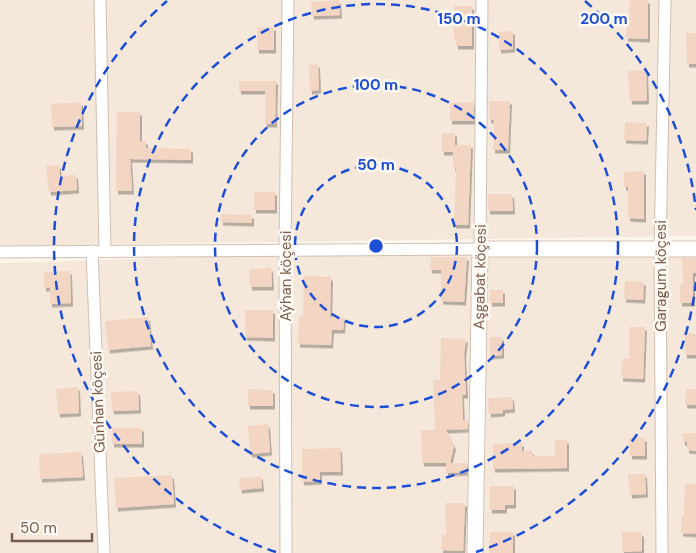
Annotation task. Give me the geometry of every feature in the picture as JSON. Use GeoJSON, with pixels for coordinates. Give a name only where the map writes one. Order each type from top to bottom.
{"type":"FeatureCollection","features":[{"type":"Feature","properties":{"kind":"street"},"geometry":{"type":"LineString","coordinates":[[100,0],[105,251]]}},
{"type":"Feature","properties":{"kind":"street","name":"Aýhan köçesi"},"geometry":{"type":"LineString","coordinates":[[286,553],[288,0]]}},
{"type":"Feature","properties":{"kind":"street","name":"Aşgabat köçesi"},"geometry":{"type":"LineString","coordinates":[[476,553],[482,0]]}},
{"type":"Feature","properties":{"kind":"street","name":"Garagum köçesi"},"geometry":{"type":"LineString","coordinates":[[662,553],[660,249],[665,0]]}},
{"type":"Feature","properties":{"kind":"street"},"geometry":{"type":"LineString","coordinates":[[0,252],[696,249]]}},
{"type":"Feature","properties":{"kind":"street","name":"Günhan köçesi"},"geometry":{"type":"LineString","coordinates":[[92,251],[104,553]]}},
{"type":"Feature","properties":{"kind":"shaded area"},"geometry":{"type":"Polygon","coordinates":[[[0,0],[696,0],[696,236],[0,246],[0,0]]]}},
{"type":"Feature","properties":{"kind":"shaded area"},"geometry":{"type":"Polygon","coordinates":[[[474,252],[471,553],[0,553],[0,263],[276,255],[474,252]]]}},
{"type":"Feature","properties":{"kind":"shaded area"},"geometry":{"type":"Polygon","coordinates":[[[696,252],[696,553],[481,553],[485,256],[696,252]]]}},
{"type":"Feature","properties":{"kind":"building"},"geometry":{"type":"Polygon","coordinates":[[[339,0],[340,15],[312,16],[311,2],[339,0]]]}},
{"type":"Feature","properties":{"kind":"building"},"geometry":{"type":"Polygon","coordinates":[[[630,0],[648,0],[648,39],[626,38],[630,0]]]}},
{"type":"Feature","properties":{"kind":"building"},"geometry":{"type":"Polygon","coordinates":[[[454,6],[472,6],[472,46],[456,46],[456,40],[454,40],[454,6]]]}},
{"type":"Feature","properties":{"kind":"building"},"geometry":{"type":"Polygon","coordinates":[[[274,27],[274,50],[257,50],[257,28],[274,27]]]}},
{"type":"Feature","properties":{"kind":"building"},"geometry":{"type":"Polygon","coordinates":[[[513,31],[513,49],[499,50],[499,32],[513,31]]]}},
{"type":"Feature","properties":{"kind":"building"},"geometry":{"type":"Polygon","coordinates":[[[686,33],[696,33],[696,64],[687,64],[686,33]]]}},
{"type":"Feature","properties":{"kind":"building"},"geometry":{"type":"Polygon","coordinates":[[[318,64],[319,90],[310,91],[309,65],[318,64]]]}},
{"type":"Feature","properties":{"kind":"building"},"geometry":{"type":"Polygon","coordinates":[[[646,70],[647,101],[630,101],[628,71],[646,70]]]}},
{"type":"Feature","properties":{"kind":"building"},"geometry":{"type":"Polygon","coordinates":[[[239,81],[276,81],[275,124],[265,124],[265,91],[239,91],[239,81]]]}},
{"type":"Feature","properties":{"kind":"building"},"geometry":{"type":"Polygon","coordinates":[[[489,101],[510,101],[508,150],[493,150],[494,120],[489,120],[489,101]]]}},
{"type":"Feature","properties":{"kind":"building"},"geometry":{"type":"Polygon","coordinates":[[[81,102],[82,126],[52,127],[51,104],[81,102]]]}},
{"type":"Feature","properties":{"kind":"building"},"geometry":{"type":"Polygon","coordinates":[[[474,102],[474,121],[450,121],[450,103],[474,102]]]}},
{"type":"Feature","properties":{"kind":"building"},"geometry":{"type":"Polygon","coordinates":[[[117,112],[140,112],[140,141],[146,141],[146,148],[191,149],[191,160],[130,159],[132,191],[116,191],[117,112]]]}},
{"type":"Feature","properties":{"kind":"building"},"geometry":{"type":"Polygon","coordinates":[[[625,122],[647,123],[646,141],[624,140],[625,122]]]}},
{"type":"Feature","properties":{"kind":"building"},"geometry":{"type":"Polygon","coordinates":[[[442,133],[455,133],[455,145],[471,145],[468,225],[454,225],[456,168],[453,168],[453,152],[442,152],[442,133]]]}},
{"type":"Feature","properties":{"kind":"building"},"geometry":{"type":"Polygon","coordinates":[[[59,165],[60,176],[76,175],[77,190],[49,192],[46,166],[59,165]]]}},
{"type":"Feature","properties":{"kind":"building"},"geometry":{"type":"Polygon","coordinates":[[[644,171],[644,219],[628,218],[628,187],[624,187],[624,172],[644,171]]]}},
{"type":"Feature","properties":{"kind":"building"},"geometry":{"type":"Polygon","coordinates":[[[254,192],[275,192],[275,210],[254,210],[254,192]]]}},
{"type":"Feature","properties":{"kind":"building"},"geometry":{"type":"Polygon","coordinates":[[[488,194],[512,194],[513,211],[488,211],[488,194]]]}},
{"type":"Feature","properties":{"kind":"building"},"geometry":{"type":"Polygon","coordinates":[[[221,214],[252,215],[252,223],[221,222],[221,214]]]}},
{"type":"Feature","properties":{"kind":"building"},"geometry":{"type":"Polygon","coordinates":[[[431,257],[467,257],[464,302],[441,301],[441,270],[430,270],[431,257]]]}},
{"type":"Feature","properties":{"kind":"building"},"geometry":{"type":"Polygon","coordinates":[[[682,258],[696,258],[696,273],[693,273],[693,303],[680,303],[680,284],[683,284],[682,258]]]}},
{"type":"Feature","properties":{"kind":"building"},"geometry":{"type":"Polygon","coordinates":[[[271,268],[272,287],[250,287],[249,269],[271,268]]]}},
{"type":"Feature","properties":{"kind":"building"},"geometry":{"type":"Polygon","coordinates":[[[70,271],[71,303],[50,304],[50,288],[44,288],[44,272],[70,271]]]}},
{"type":"Feature","properties":{"kind":"building"},"geometry":{"type":"Polygon","coordinates":[[[304,276],[331,277],[330,317],[344,318],[343,330],[332,330],[331,345],[298,344],[299,316],[303,316],[304,276]]]}},
{"type":"Feature","properties":{"kind":"building"},"geometry":{"type":"Polygon","coordinates":[[[625,281],[644,282],[643,300],[624,299],[625,281]]]}},
{"type":"Feature","properties":{"kind":"building"},"geometry":{"type":"Polygon","coordinates":[[[490,290],[503,290],[503,303],[490,303],[490,290]]]}},
{"type":"Feature","properties":{"kind":"building"},"geometry":{"type":"Polygon","coordinates":[[[245,310],[273,310],[273,338],[245,337],[245,310]]]}},
{"type":"Feature","properties":{"kind":"building"},"geometry":{"type":"Polygon","coordinates":[[[148,317],[151,346],[108,350],[105,321],[148,317]]]}},
{"type":"Feature","properties":{"kind":"building"},"geometry":{"type":"Polygon","coordinates":[[[629,327],[645,327],[643,379],[621,378],[622,359],[629,359],[629,327]]]}},
{"type":"Feature","properties":{"kind":"building"},"geometry":{"type":"Polygon","coordinates":[[[685,333],[696,334],[696,355],[685,355],[685,333]]]}},
{"type":"Feature","properties":{"kind":"building"},"geometry":{"type":"Polygon","coordinates":[[[490,337],[502,337],[502,355],[490,356],[490,337]]]}},
{"type":"Feature","properties":{"kind":"building"},"geometry":{"type":"Polygon","coordinates":[[[441,338],[466,339],[464,354],[466,395],[462,395],[463,420],[468,420],[468,429],[446,430],[454,446],[450,463],[422,463],[421,430],[435,430],[433,380],[440,380],[441,338]]]}},
{"type":"Feature","properties":{"kind":"building"},"geometry":{"type":"Polygon","coordinates":[[[78,387],[79,413],[58,414],[56,389],[78,387]]]}},
{"type":"Feature","properties":{"kind":"building"},"geometry":{"type":"Polygon","coordinates":[[[248,389],[273,390],[273,406],[248,406],[248,389]]]}},
{"type":"Feature","properties":{"kind":"building"},"geometry":{"type":"Polygon","coordinates":[[[686,389],[696,389],[696,405],[685,405],[686,389]]]}},
{"type":"Feature","properties":{"kind":"building"},"geometry":{"type":"Polygon","coordinates":[[[138,391],[139,410],[112,411],[111,392],[138,391]]]}},
{"type":"Feature","properties":{"kind":"building"},"geometry":{"type":"Polygon","coordinates":[[[512,397],[513,409],[503,410],[503,413],[489,414],[488,398],[512,397]]]}},
{"type":"Feature","properties":{"kind":"building"},"geometry":{"type":"Polygon","coordinates":[[[268,424],[270,452],[250,454],[248,426],[268,424]]]}},
{"type":"Feature","properties":{"kind":"building"},"geometry":{"type":"Polygon","coordinates":[[[112,428],[142,428],[142,444],[112,444],[112,428]]]}},
{"type":"Feature","properties":{"kind":"building"},"geometry":{"type":"Polygon","coordinates":[[[683,433],[696,433],[696,451],[687,450],[687,442],[683,442],[683,433]]]}},
{"type":"Feature","properties":{"kind":"building"},"geometry":{"type":"Polygon","coordinates":[[[629,438],[645,438],[645,456],[630,456],[629,438]]]}},
{"type":"Feature","properties":{"kind":"building"},"geometry":{"type":"Polygon","coordinates":[[[555,440],[567,440],[567,468],[493,469],[493,444],[522,443],[522,451],[532,451],[533,456],[555,456],[555,440]]]}},
{"type":"Feature","properties":{"kind":"building"},"geometry":{"type":"Polygon","coordinates":[[[340,448],[341,472],[320,472],[320,481],[302,482],[302,449],[340,448]]]}},
{"type":"Feature","properties":{"kind":"building"},"geometry":{"type":"Polygon","coordinates":[[[81,452],[83,477],[40,479],[39,454],[81,452]]]}},
{"type":"Feature","properties":{"kind":"building"},"geometry":{"type":"Polygon","coordinates":[[[446,463],[467,463],[467,472],[446,473],[446,463]]]}},
{"type":"Feature","properties":{"kind":"building"},"geometry":{"type":"Polygon","coordinates":[[[628,474],[645,474],[646,494],[630,495],[628,474]]]}},
{"type":"Feature","properties":{"kind":"building"},"geometry":{"type":"Polygon","coordinates":[[[172,475],[174,504],[116,508],[114,478],[172,475]]]}},
{"type":"Feature","properties":{"kind":"building"},"geometry":{"type":"Polygon","coordinates":[[[261,476],[262,488],[240,490],[239,478],[261,476]]]}},
{"type":"Feature","properties":{"kind":"building"},"geometry":{"type":"Polygon","coordinates":[[[685,484],[696,484],[696,534],[681,533],[682,515],[684,515],[685,484]]]}},
{"type":"Feature","properties":{"kind":"building"},"geometry":{"type":"Polygon","coordinates":[[[490,486],[514,486],[514,505],[505,505],[505,510],[490,510],[490,486]]]}},
{"type":"Feature","properties":{"kind":"building"},"geometry":{"type":"Polygon","coordinates":[[[445,503],[465,503],[463,551],[441,550],[442,535],[446,535],[445,503]]]}},
{"type":"Feature","properties":{"kind":"building"},"geometry":{"type":"Polygon","coordinates":[[[622,531],[642,533],[642,551],[622,552],[622,531]]]}},
{"type":"Feature","properties":{"kind":"building"},"geometry":{"type":"Polygon","coordinates":[[[490,532],[513,532],[513,553],[489,553],[490,532]]]}}]}
